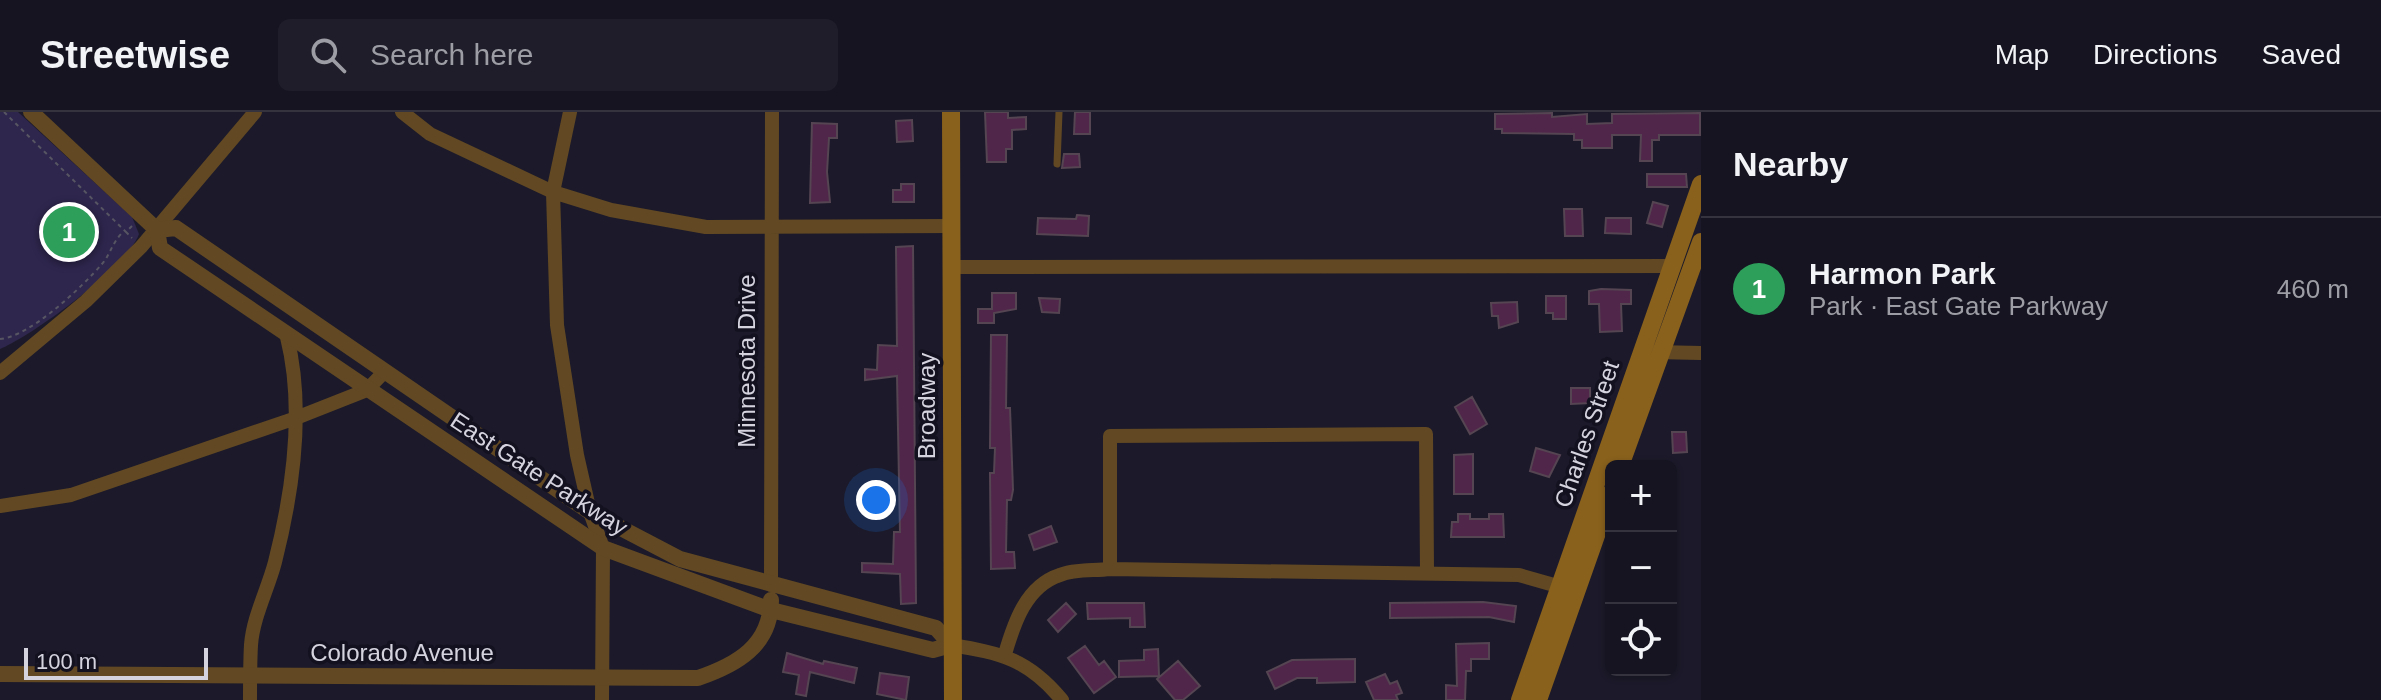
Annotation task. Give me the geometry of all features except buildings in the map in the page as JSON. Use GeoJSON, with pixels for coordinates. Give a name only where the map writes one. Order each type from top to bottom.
{"type":"FeatureCollection","features":[{"type":"Feature","properties":{"kind":"main road","name":"Broadway"},"geometry":{"type":"LineString","coordinates":[[951,112],[953,700]]}},
{"type":"Feature","properties":{"kind":"main road","name":"Charles Street"},"geometry":{"type":"LineString","coordinates":[[1622,460],[1673,266],[1701,184]]}},
{"type":"Feature","properties":{"kind":"main road","name":"Charles Street"},"geometry":{"type":"LineString","coordinates":[[1538,700],[1568,589],[1650,351],[1701,242]]}},
{"type":"Feature","properties":{"kind":"main road","name":"Charles Street"},"geometry":{"type":"LineString","coordinates":[[1520,700],[1605,506]]}},
{"type":"Feature","properties":{"kind":"street","name":"East Gate Parkway"},"geometry":{"type":"LineString","coordinates":[[31,112],[157,230],[160,248],[287,337],[603,548],[771,610],[933,650],[951,645],[1005,654],[1043,677],[1062,700]]}},
{"type":"Feature","properties":{"kind":"street"},"geometry":{"type":"LineString","coordinates":[[0,373],[86,301],[157,230],[255,112]]}},
{"type":"Feature","properties":{"kind":"street"},"geometry":{"type":"LineString","coordinates":[[402,112],[430,134],[553,192],[611,210],[706,227],[953,226]]}},
{"type":"Feature","properties":{"kind":"street"},"geometry":{"type":"LineString","coordinates":[[570,112],[553,192],[557,325],[590,512],[603,548],[602,700]]}},
{"type":"Feature","properties":{"kind":"street","name":"Minnesota Drive"},"geometry":{"type":"LineString","coordinates":[[771,610],[772,112]]}},
{"type":"Feature","properties":{"kind":"street","name":"East Gate Parkway"},"geometry":{"type":"LineString","coordinates":[[157,230],[176,228],[590,512],[680,559],[936,628],[951,645]]}},
{"type":"Feature","properties":{"kind":"street"},"geometry":{"type":"LineString","coordinates":[[951,267],[1673,266]]}},
{"type":"Feature","properties":{"kind":"street"},"geometry":{"type":"LineString","coordinates":[[250,700],[251,642],[278,549],[296,418],[295,378],[287,337]]}},
{"type":"Feature","properties":{"kind":"street"},"geometry":{"type":"LineString","coordinates":[[1650,351],[1701,353]]}},
{"type":"Feature","properties":{"kind":"street"},"geometry":{"type":"LineString","coordinates":[[0,506],[71,495],[296,418],[367,390],[385,371]]}},
{"type":"Feature","properties":{"kind":"street"},"geometry":{"type":"LineString","coordinates":[[1110,569],[1110,436],[1426,434],[1427,571]]}},
{"type":"Feature","properties":{"kind":"street"},"geometry":{"type":"LineString","coordinates":[[1005,654],[1013,625],[1032,593],[1059,575],[1110,569],[1427,571],[1519,575],[1568,589]]}},
{"type":"Feature","properties":{"kind":"street","name":"Colorado Avenue"},"geometry":{"type":"LineString","coordinates":[[0,674],[698,678],[730,667],[759,644],[771,610]]}},
{"type":"Feature","properties":{"kind":"lane"},"geometry":{"type":"LineString","coordinates":[[1057,164],[1059,112]]}},
{"type":"Feature","properties":{"kind":"path"},"geometry":{"type":"LineString","coordinates":[[4,112],[135,241]]}},
{"type":"Feature","properties":{"kind":"path"},"geometry":{"type":"LineString","coordinates":[[0,339],[18,335],[58,305],[103,263],[109,248],[136,222]]}},
{"type":"Feature","properties":{"kind":"shaded area"},"geometry":{"type":"Polygon","coordinates":[[[0,112],[18,112],[132,217],[139,234],[117,264],[77,299],[34,330],[0,349],[0,112]]]}},
{"type":"Feature","properties":{"kind":"place","name":"Harmon Park"},"geometry":{"type":"Point","coordinates":[69,232]}}]}
